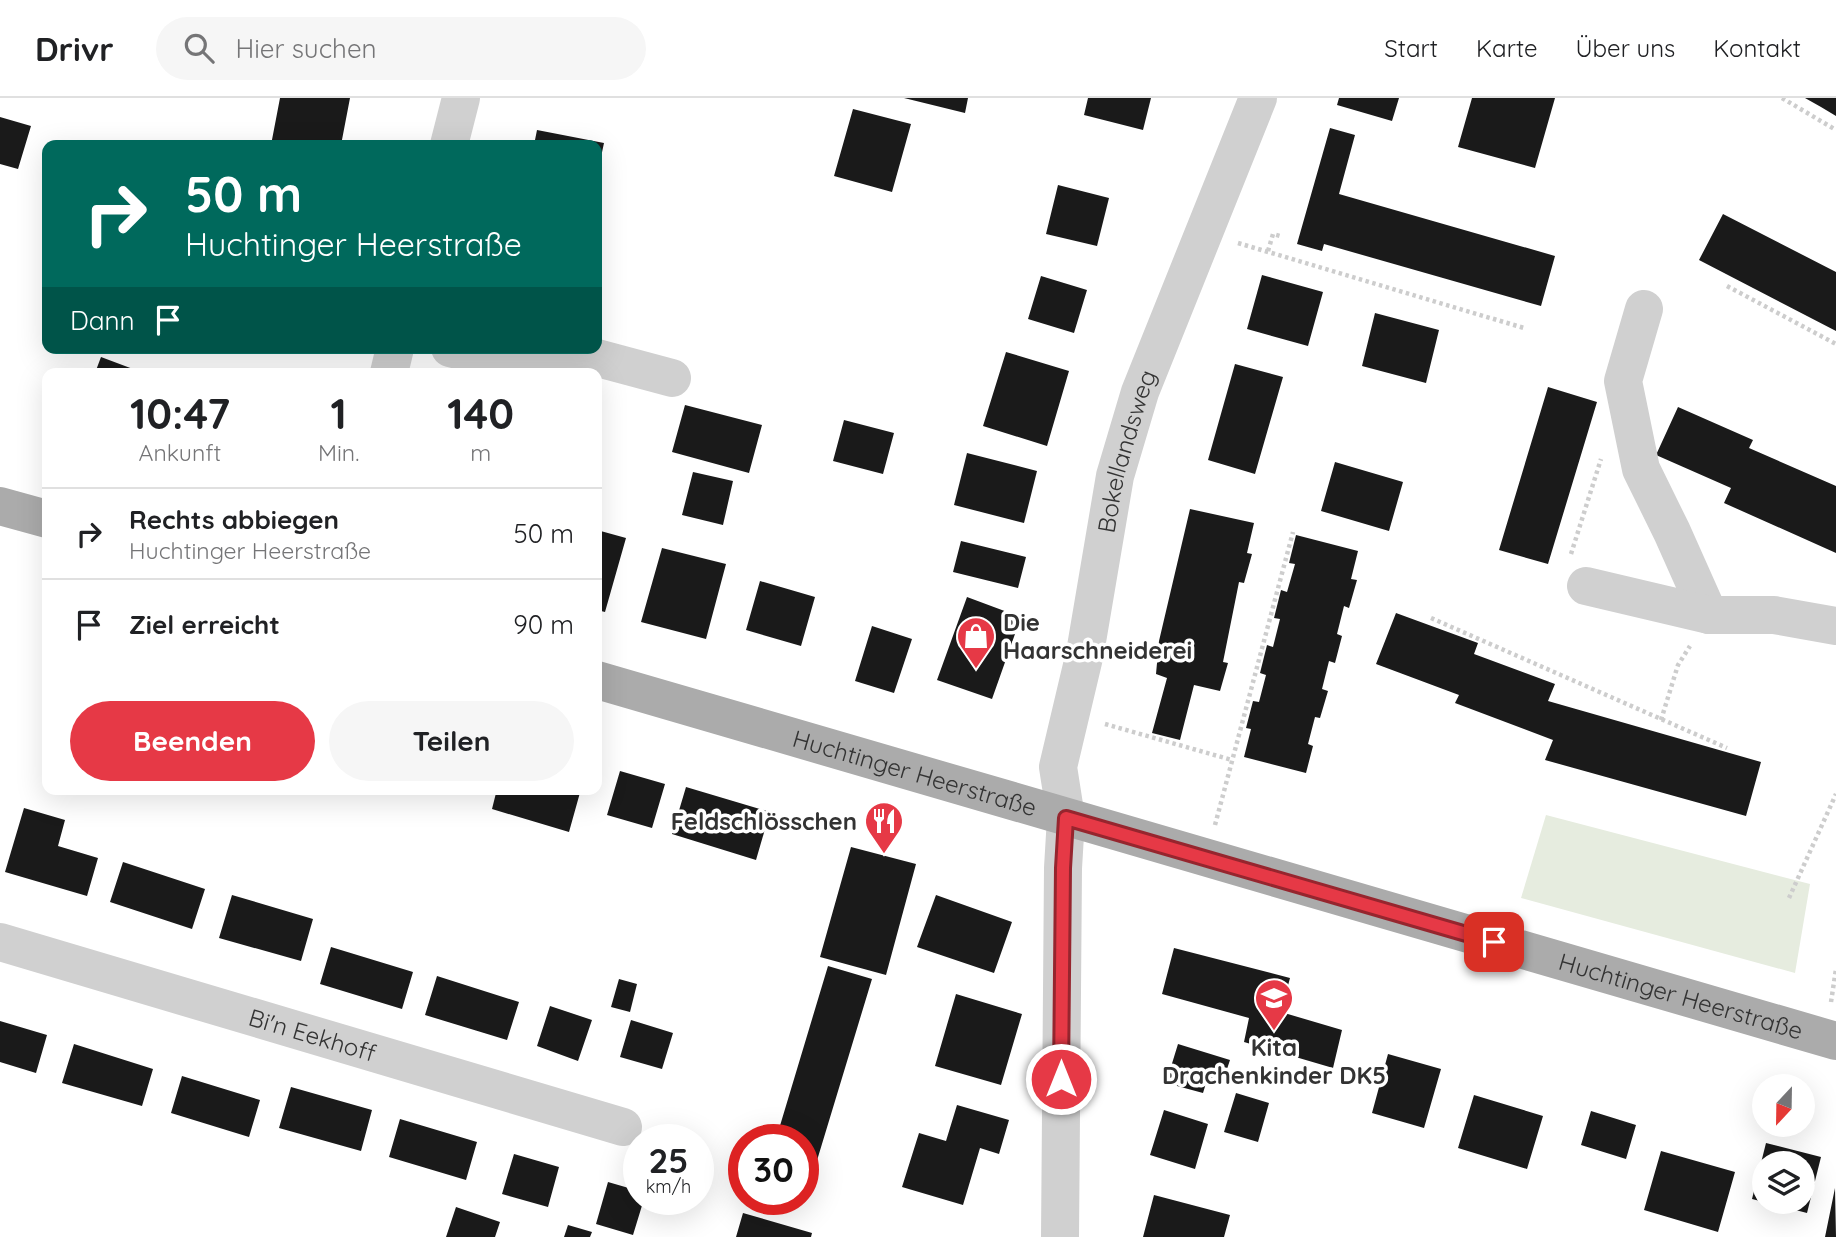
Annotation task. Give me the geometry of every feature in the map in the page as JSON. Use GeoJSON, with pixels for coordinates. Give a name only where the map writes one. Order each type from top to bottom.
{"type":"FeatureCollection","features":[{"type":"Feature","properties":{"kind":"main road"},"geometry":{"type":"LineString","coordinates":[[0,506],[42,518]]}},
{"type":"Feature","properties":{"kind":"main road","name":"Huchtinger Heerstraße"},"geometry":{"type":"LineString","coordinates":[[602,681],[1836,1041]]}},
{"type":"Feature","properties":{"kind":"street"},"geometry":{"type":"LineString","coordinates":[[450,140],[461,98]]}},
{"type":"Feature","properties":{"kind":"street","name":"Bokellandsweg"},"geometry":{"type":"LineString","coordinates":[[1060,1237],[1063,868],[1066,818],[1058,766],[1085,653],[1115,476],[1140,393],[1258,98]]}},
{"type":"Feature","properties":{"kind":"street"},"geometry":{"type":"LineString","coordinates":[[1644,309],[1623,381],[1640,469],[1709,615]]}},
{"type":"Feature","properties":{"kind":"street"},"geometry":{"type":"LineString","coordinates":[[474,354],[590,356],[672,378]]}},
{"type":"Feature","properties":{"kind":"street"},"geometry":{"type":"LineString","coordinates":[[1578,573],[1709,615],[1774,615],[1836,626]]}},
{"type":"Feature","properties":{"kind":"street","name":"Bi'n Eekhoff"},"geometry":{"type":"LineString","coordinates":[[0,942],[623,1127]]}},
{"type":"Feature","properties":{"kind":"path"},"geometry":{"type":"LineString","coordinates":[[1782,98],[1836,130]]}},
{"type":"Feature","properties":{"kind":"path"},"geometry":{"type":"LineString","coordinates":[[1203,233],[1524,328]]}},
{"type":"Feature","properties":{"kind":"path"},"geometry":{"type":"LineString","coordinates":[[1268,251],[1273,234],[1280,236]]}},
{"type":"Feature","properties":{"kind":"path"},"geometry":{"type":"LineString","coordinates":[[1727,286],[1836,344]]}},
{"type":"Feature","properties":{"kind":"path"},"geometry":{"type":"LineString","coordinates":[[1578,573],[1605,448]]}},
{"type":"Feature","properties":{"kind":"path"},"geometry":{"type":"LineString","coordinates":[[1206,859],[1293,532]]}},
{"type":"Feature","properties":{"kind":"path"},"geometry":{"type":"LineString","coordinates":[[1661,720],[1678,665],[1709,615]]}},
{"type":"Feature","properties":{"kind":"path"},"geometry":{"type":"LineString","coordinates":[[1431,618],[1727,748]]}},
{"type":"Feature","properties":{"kind":"path"},"geometry":{"type":"LineString","coordinates":[[1071,714],[1232,760]]}},
{"type":"Feature","properties":{"kind":"path"},"geometry":{"type":"LineString","coordinates":[[1789,898],[1836,794]]}},
{"type":"Feature","properties":{"kind":"shaded area"},"geometry":{"type":"Polygon","coordinates":[[[1546,815],[1810,884],[1795,973],[1521,898],[1546,815]]]}},
{"type":"Feature","properties":{"kind":"building"},"geometry":{"type":"Polygon","coordinates":[[[280,98],[350,98],[342,140],[272,140],[280,98]]]}},
{"type":"Feature","properties":{"kind":"building"},"geometry":{"type":"Polygon","coordinates":[[[904,98],[968,98],[965,113],[904,98]]]}},
{"type":"Feature","properties":{"kind":"building"},"geometry":{"type":"Polygon","coordinates":[[[1088,98],[1151,98],[1143,130],[1084,115],[1088,98]]]}},
{"type":"Feature","properties":{"kind":"building"},"geometry":{"type":"Polygon","coordinates":[[[1339,98],[1399,98],[1392,121],[1337,105],[1339,98]]]}},
{"type":"Feature","properties":{"kind":"building"},"geometry":{"type":"Polygon","coordinates":[[[1472,98],[1555,98],[1535,168],[1458,147],[1472,98]]]}},
{"type":"Feature","properties":{"kind":"building"},"geometry":{"type":"Polygon","coordinates":[[[1805,98],[1836,98],[1836,116],[1821,107],[1805,98]]]}},
{"type":"Feature","properties":{"kind":"building"},"geometry":{"type":"Polygon","coordinates":[[[853,109],[911,124],[892,192],[834,176],[853,109]]]}},
{"type":"Feature","properties":{"kind":"building"},"geometry":{"type":"Polygon","coordinates":[[[0,117],[31,126],[18,169],[0,164],[0,117]]]}},
{"type":"Feature","properties":{"kind":"building"},"geometry":{"type":"Polygon","coordinates":[[[1330,128],[1355,135],[1339,194],[1555,256],[1541,306],[1324,244],[1322,251],[1297,244],[1330,128]]]}},
{"type":"Feature","properties":{"kind":"building"},"geometry":{"type":"Polygon","coordinates":[[[537,130],[589,140],[535,140],[537,130]]]}},
{"type":"Feature","properties":{"kind":"building"},"geometry":{"type":"Polygon","coordinates":[[[1058,185],[1109,198],[1097,246],[1046,234],[1058,185]]]}},
{"type":"Feature","properties":{"kind":"building"},"geometry":{"type":"Polygon","coordinates":[[[1723,214],[1836,272],[1836,331],[1699,260],[1723,214]]]}},
{"type":"Feature","properties":{"kind":"building"},"geometry":{"type":"Polygon","coordinates":[[[1262,275],[1323,292],[1308,346],[1247,329],[1262,275]]]}},
{"type":"Feature","properties":{"kind":"building"},"geometry":{"type":"Polygon","coordinates":[[[1041,276],[1087,290],[1074,333],[1028,319],[1041,276]]]}},
{"type":"Feature","properties":{"kind":"building"},"geometry":{"type":"Polygon","coordinates":[[[1375,313],[1439,330],[1426,383],[1362,366],[1375,313]]]}},
{"type":"Feature","properties":{"kind":"building"},"geometry":{"type":"Polygon","coordinates":[[[1006,352],[1069,371],[1047,446],[983,426],[1006,352]]]}},
{"type":"Feature","properties":{"kind":"building"},"geometry":{"type":"Polygon","coordinates":[[[101,357],[130,368],[97,368],[101,357]]]}},
{"type":"Feature","properties":{"kind":"building"},"geometry":{"type":"Polygon","coordinates":[[[1235,364],[1283,377],[1255,474],[1208,460],[1235,364]]]}},
{"type":"Feature","properties":{"kind":"building"},"geometry":{"type":"Polygon","coordinates":[[[1548,387],[1597,402],[1548,564],[1499,550],[1548,387]]]}},
{"type":"Feature","properties":{"kind":"building"},"geometry":{"type":"Polygon","coordinates":[[[685,405],[762,425],[749,473],[672,452],[685,405]]]}},
{"type":"Feature","properties":{"kind":"building"},"geometry":{"type":"Polygon","coordinates":[[[1678,407],[1753,440],[1749,448],[1836,486],[1836,553],[1724,503],[1731,488],[1656,455],[1678,407]]]}},
{"type":"Feature","properties":{"kind":"building"},"geometry":{"type":"Polygon","coordinates":[[[844,420],[894,433],[883,474],[833,461],[844,420]]]}},
{"type":"Feature","properties":{"kind":"building"},"geometry":{"type":"Polygon","coordinates":[[[967,453],[1037,471],[1024,523],[954,505],[967,453]]]}},
{"type":"Feature","properties":{"kind":"building"},"geometry":{"type":"Polygon","coordinates":[[[1335,462],[1403,482],[1389,531],[1321,511],[1335,462]]]}},
{"type":"Feature","properties":{"kind":"building"},"geometry":{"type":"Polygon","coordinates":[[[693,472],[733,481],[723,525],[682,515],[693,472]]]}},
{"type":"Feature","properties":{"kind":"building"},"geometry":{"type":"Polygon","coordinates":[[[1190,509],[1254,523],[1247,553],[1252,554],[1244,583],[1239,582],[1223,662],[1228,663],[1220,691],[1194,685],[1180,740],[1152,733],[1167,678],[1156,674],[1159,641],[1190,509]]]}},
{"type":"Feature","properties":{"kind":"building"},"geometry":{"type":"Polygon","coordinates":[[[602,531],[626,538],[605,612],[602,611],[602,531]]]}},
{"type":"Feature","properties":{"kind":"building"},"geometry":{"type":"Polygon","coordinates":[[[1296,535],[1358,551],[1351,579],[1357,580],[1349,608],[1344,606],[1337,634],[1342,636],[1335,663],[1329,661],[1322,689],[1328,691],[1320,718],[1315,717],[1308,744],[1313,746],[1306,773],[1244,757],[1251,729],[1246,728],[1253,701],[1259,702],[1266,675],[1260,673],[1267,645],[1273,647],[1280,619],[1274,618],[1281,590],[1287,592],[1295,564],[1289,563],[1296,535]]]}},
{"type":"Feature","properties":{"kind":"building"},"geometry":{"type":"Polygon","coordinates":[[[961,541],[1026,557],[1018,588],[953,572],[961,541]]]}},
{"type":"Feature","properties":{"kind":"building"},"geometry":{"type":"Polygon","coordinates":[[[662,548],[726,564],[706,639],[641,622],[662,548]]]}},
{"type":"Feature","properties":{"kind":"building"},"geometry":{"type":"Polygon","coordinates":[[[760,581],[815,597],[801,646],[746,630],[760,581]]]}},
{"type":"Feature","properties":{"kind":"building"},"geometry":{"type":"Polygon","coordinates":[[[967,597],[1021,617],[992,699],[937,680],[967,597]]]}},
{"type":"Feature","properties":{"kind":"building"},"geometry":{"type":"Polygon","coordinates":[[[1396,613],[1478,643],[1474,654],[1555,684],[1548,701],[1761,762],[1746,816],[1545,760],[1553,740],[1455,703],[1459,695],[1376,664],[1396,613]]]}},
{"type":"Feature","properties":{"kind":"building"},"geometry":{"type":"Polygon","coordinates":[[[872,626],[912,639],[894,693],[855,681],[872,626]]]}},
{"type":"Feature","properties":{"kind":"building"},"geometry":{"type":"Polygon","coordinates":[[[620,771],[665,784],[652,828],[607,815],[620,771]]]}},
{"type":"Feature","properties":{"kind":"building"},"geometry":{"type":"Polygon","coordinates":[[[686,787],[770,812],[756,860],[672,834],[686,787]]]}},
{"type":"Feature","properties":{"kind":"building"},"geometry":{"type":"Polygon","coordinates":[[[496,795],[579,795],[569,832],[492,809],[496,795]]]}},
{"type":"Feature","properties":{"kind":"building"},"geometry":{"type":"Polygon","coordinates":[[[24,808],[65,820],[58,846],[98,858],[87,896],[5,872],[24,808]]]}},
{"type":"Feature","properties":{"kind":"building"},"geometry":{"type":"Polygon","coordinates":[[[851,847],[916,864],[886,975],[820,957],[851,847]]]}},
{"type":"Feature","properties":{"kind":"building"},"geometry":{"type":"Polygon","coordinates":[[[123,862],[205,889],[192,929],[110,902],[123,862]]]}},
{"type":"Feature","properties":{"kind":"building"},"geometry":{"type":"Polygon","coordinates":[[[232,895],[313,919],[301,961],[219,938],[232,895]]]}},
{"type":"Feature","properties":{"kind":"building"},"geometry":{"type":"Polygon","coordinates":[[[936,895],[1012,922],[994,973],[917,947],[936,895]]]}},
{"type":"Feature","properties":{"kind":"building"},"geometry":{"type":"Polygon","coordinates":[[[331,947],[413,972],[402,1009],[320,984],[331,947]]]}},
{"type":"Feature","properties":{"kind":"building"},"geometry":{"type":"Polygon","coordinates":[[[1174,948],[1290,978],[1281,1012],[1342,1030],[1333,1068],[1244,1042],[1249,1018],[1162,994],[1174,948]]]}},
{"type":"Feature","properties":{"kind":"building"},"geometry":{"type":"Polygon","coordinates":[[[828,966],[872,979],[819,1154],[819,1124],[781,1124],[828,966]]]}},
{"type":"Feature","properties":{"kind":"building"},"geometry":{"type":"Polygon","coordinates":[[[437,976],[519,1002],[507,1040],[425,1015],[437,976]]]}},
{"type":"Feature","properties":{"kind":"building"},"geometry":{"type":"Polygon","coordinates":[[[619,979],[637,984],[630,1012],[611,1007],[619,979]]]}},
{"type":"Feature","properties":{"kind":"building"},"geometry":{"type":"Polygon","coordinates":[[[956,994],[1022,1014],[1001,1085],[935,1066],[956,994]]]}},
{"type":"Feature","properties":{"kind":"building"},"geometry":{"type":"Polygon","coordinates":[[[550,1006],[592,1020],[578,1061],[537,1046],[550,1006]]]}},
{"type":"Feature","properties":{"kind":"building"},"geometry":{"type":"Polygon","coordinates":[[[631,1020],[673,1033],[662,1069],[620,1057],[631,1020]]]}},
{"type":"Feature","properties":{"kind":"building"},"geometry":{"type":"Polygon","coordinates":[[[0,1021],[47,1035],[36,1073],[0,1062],[0,1021]]]}},
{"type":"Feature","properties":{"kind":"building"},"geometry":{"type":"Polygon","coordinates":[[[74,1044],[153,1069],[142,1106],[62,1083],[74,1044]]]}},
{"type":"Feature","properties":{"kind":"building"},"geometry":{"type":"Polygon","coordinates":[[[1178,1044],[1230,1060],[1222,1084],[1207,1080],[1203,1093],[1166,1083],[1178,1044]]]}},
{"type":"Feature","properties":{"kind":"building"},"geometry":{"type":"Polygon","coordinates":[[[1388,1054],[1441,1069],[1424,1128],[1372,1113],[1388,1054]]]}},
{"type":"Feature","properties":{"kind":"building"},"geometry":{"type":"Polygon","coordinates":[[[182,1076],[260,1100],[249,1137],[171,1113],[182,1076]]]}},
{"type":"Feature","properties":{"kind":"building"},"geometry":{"type":"Polygon","coordinates":[[[291,1087],[372,1110],[361,1151],[279,1128],[291,1087]]]}},
{"type":"Feature","properties":{"kind":"building"},"geometry":{"type":"Polygon","coordinates":[[[1236,1093],[1269,1103],[1258,1142],[1224,1132],[1236,1093]]]}},
{"type":"Feature","properties":{"kind":"building"},"geometry":{"type":"Polygon","coordinates":[[[1474,1095],[1543,1116],[1527,1169],[1458,1148],[1474,1095]]]}},
{"type":"Feature","properties":{"kind":"building"},"geometry":{"type":"Polygon","coordinates":[[[957,1105],[1009,1120],[999,1154],[980,1148],[963,1205],[902,1187],[919,1133],[946,1141],[957,1105]]]}},
{"type":"Feature","properties":{"kind":"building"},"geometry":{"type":"Polygon","coordinates":[[[1164,1110],[1208,1124],[1195,1169],[1150,1155],[1164,1110]]]}},
{"type":"Feature","properties":{"kind":"building"},"geometry":{"type":"Polygon","coordinates":[[[1591,1111],[1636,1125],[1626,1159],[1581,1145],[1591,1111]]]}},
{"type":"Feature","properties":{"kind":"building"},"geometry":{"type":"Polygon","coordinates":[[[400,1119],[477,1142],[466,1180],[389,1157],[400,1119]]]}},
{"type":"Feature","properties":{"kind":"building"},"geometry":{"type":"Polygon","coordinates":[[[1766,1143],[1797,1151],[1764,1151],[1766,1143]]]}},
{"type":"Feature","properties":{"kind":"building"},"geometry":{"type":"Polygon","coordinates":[[[1661,1151],[1735,1172],[1718,1232],[1644,1210],[1661,1151]]]}},
{"type":"Feature","properties":{"kind":"building"},"geometry":{"type":"Polygon","coordinates":[[[514,1154],[559,1167],[548,1207],[502,1194],[514,1154]]]}},
{"type":"Feature","properties":{"kind":"building"},"geometry":{"type":"Polygon","coordinates":[[[1815,1155],[1821,1157],[1815,1181],[1815,1155]]]}},
{"type":"Feature","properties":{"kind":"building"},"geometry":{"type":"Polygon","coordinates":[[[608,1182],[623,1186],[623,1215],[639,1215],[633,1235],[596,1224],[608,1182]]]}},
{"type":"Feature","properties":{"kind":"building"},"geometry":{"type":"Polygon","coordinates":[[[1835,1188],[1836,1237],[1825,1237],[1835,1188]]]}},
{"type":"Feature","properties":{"kind":"building"},"geometry":{"type":"Polygon","coordinates":[[[1154,1195],[1230,1215],[1224,1237],[1143,1237],[1154,1195]]]}},
{"type":"Feature","properties":{"kind":"building"},"geometry":{"type":"Polygon","coordinates":[[[456,1207],[500,1222],[495,1237],[446,1237],[456,1207]]]}},
{"type":"Feature","properties":{"kind":"building"},"geometry":{"type":"Polygon","coordinates":[[[742,1215],[812,1233],[811,1237],[736,1237],[742,1215]]]}},
{"type":"Feature","properties":{"kind":"building"},"geometry":{"type":"Polygon","coordinates":[[[568,1225],[592,1232],[590,1237],[564,1237],[568,1225]]]}},
{"type":"Feature","properties":{"kind":"place","name":"Die Haarschneiderei"},"geometry":{"type":"Point","coordinates":[976,670]}},
{"type":"Feature","properties":{"kind":"place","name":"Feldschlösschen"},"geometry":{"type":"Point","coordinates":[884,855]}},
{"type":"Feature","properties":{"kind":"place","name":"Kita Drachenkinder DK5"},"geometry":{"type":"Point","coordinates":[1274,1032]}},
{"type":"Feature","properties":{"kind":"route"},"geometry":{"type":"LineString","coordinates":[[1061,1079],[1066,818],[1494,942]]}}]}
